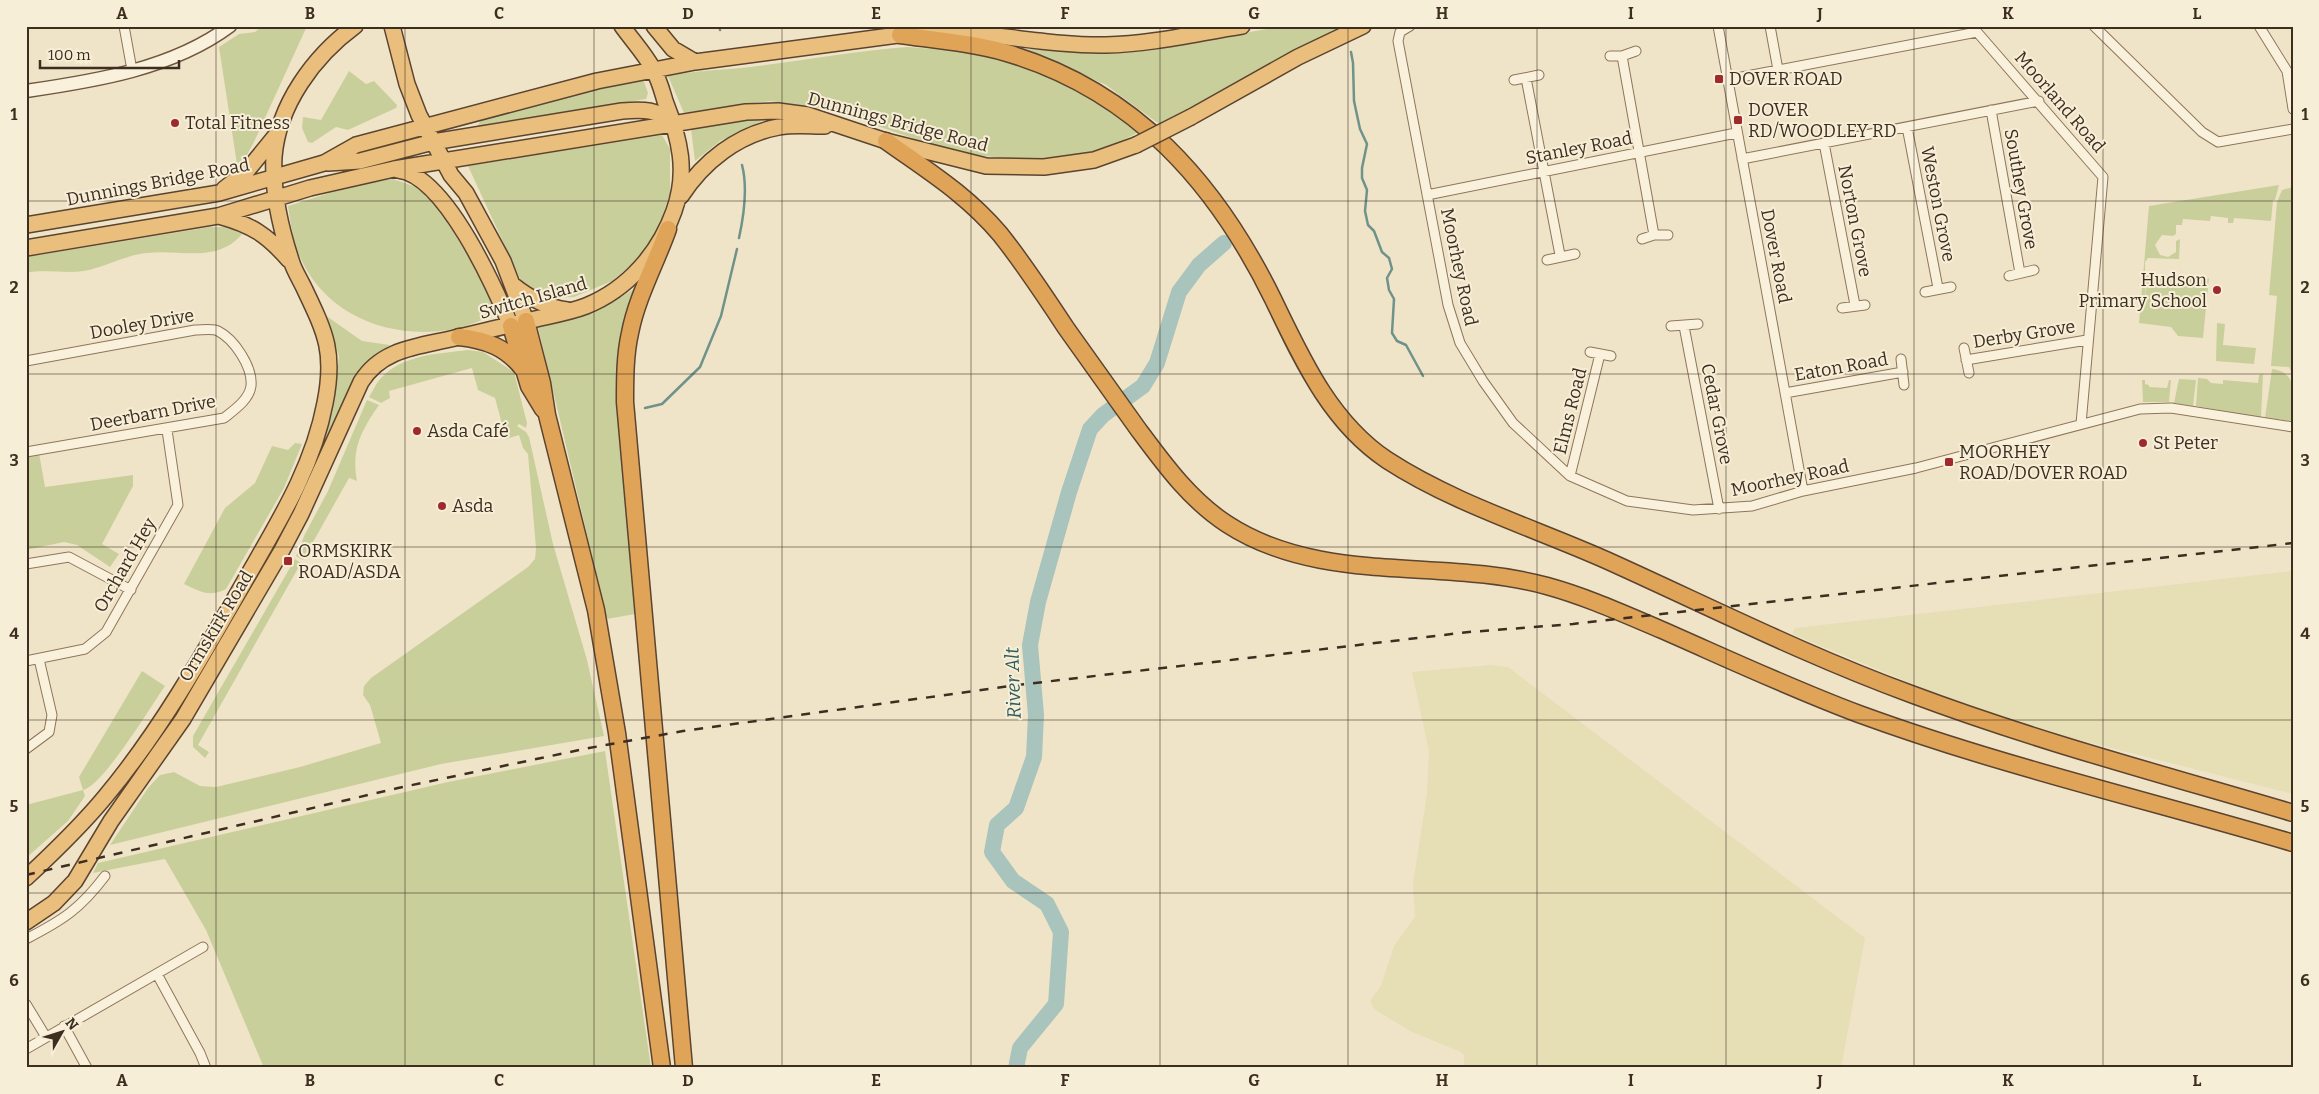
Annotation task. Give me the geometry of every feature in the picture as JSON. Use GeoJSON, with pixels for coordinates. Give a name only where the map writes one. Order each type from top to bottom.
{"type":"FeatureCollection","features":[{"type":"Feature","properties":{"kind":"highway"},"geometry":{"type":"LineString","coordinates":[[293,265],[281,224],[274,178],[274,154],[280,129],[294,93],[310,70],[333,45],[355,26]]}},
{"type":"Feature","properties":{"kind":"highway"},"geometry":{"type":"LineString","coordinates":[[392,26],[407,84],[424,126],[451,175],[466,193]]}},
{"type":"Feature","properties":{"kind":"highway","name":"Switch Island"},"geometry":{"type":"LineString","coordinates":[[419,345],[569,310],[602,298],[630,278],[645,262],[668,228],[678,200],[682,153],[674,124],[654,70],[622,26]]}},
{"type":"Feature","properties":{"kind":"highway"},"geometry":{"type":"LineString","coordinates":[[654,26],[673,49],[695,62]]}},
{"type":"Feature","properties":{"kind":"highway"},"geometry":{"type":"LineString","coordinates":[[324,163],[356,145],[478,111],[695,62],[928,31],[965,31],[1074,44],[1107,45],[1148,42],[1242,26]]}},
{"type":"Feature","properties":{"kind":"highway","name":"Dunnings Bridge Road"},"geometry":{"type":"LineString","coordinates":[[674,124],[746,112],[778,112],[808,115],[839,127],[886,141],[959,161],[986,166],[1044,167],[1094,160],[1136,145],[1191,117],[1298,57],[1363,26]]}},
{"type":"Feature","properties":{"kind":"highway"},"geometry":{"type":"LineString","coordinates":[[900,35],[988,48],[1039,64],[1103,96],[1165,142],[1207,190],[1241,237],[1304,362],[1338,414],[1373,449],[1409,474],[1594,555],[1770,636],[1908,694],[2084,752],[2293,813]]}},
{"type":"Feature","properties":{"kind":"highway"},"geometry":{"type":"LineString","coordinates":[[647,128],[651,110],[654,70]]}},
{"type":"Feature","properties":{"kind":"highway"},"geometry":{"type":"LineString","coordinates":[[324,163],[360,161],[433,142],[622,111],[651,110],[659,112],[674,124]]}},
{"type":"Feature","properties":{"kind":"highway"},"geometry":{"type":"LineString","coordinates":[[466,193],[460,158],[461,138],[470,118],[478,111]]}},
{"type":"Feature","properties":{"kind":"highway"},"geometry":{"type":"LineString","coordinates":[[26,248],[218,216],[277,200],[310,188],[394,169],[674,124]]}},
{"type":"Feature","properties":{"kind":"highway"},"geometry":{"type":"LineString","coordinates":[[678,200],[691,180],[717,155],[754,134],[780,126],[839,127]]}},
{"type":"Feature","properties":{"kind":"highway"},"geometry":{"type":"LineString","coordinates":[[219,193],[246,172],[280,129]]}},
{"type":"Feature","properties":{"kind":"highway"},"geometry":{"type":"LineString","coordinates":[[886,141],[946,182],[985,218],[1024,266],[1105,384],[1160,459],[1201,504],[1225,523],[1277,550],[1334,562],[1461,571],[1546,586],[1597,602],[1787,685],[1926,738],[1997,761],[2293,843]]}},
{"type":"Feature","properties":{"kind":"highway","name":"Dunnings Bridge Road"},"geometry":{"type":"LineString","coordinates":[[26,225],[219,193],[324,163]]}},
{"type":"Feature","properties":{"kind":"highway"},"geometry":{"type":"LineString","coordinates":[[394,169],[406,171],[423,180],[444,204],[473,246],[493,284],[518,323],[542,383],[547,415],[596,610],[617,733],[662,1068]]}},
{"type":"Feature","properties":{"kind":"highway","name":"Switch Island"},"geometry":{"type":"LineString","coordinates":[[466,193],[503,261],[513,285],[518,323]]}},
{"type":"Feature","properties":{"kind":"highway"},"geometry":{"type":"LineString","coordinates":[[218,216],[243,223],[257,230],[274,242],[293,265]]}},
{"type":"Feature","properties":{"kind":"highway"},"geometry":{"type":"LineString","coordinates":[[668,228],[638,303],[630,331],[625,368],[624,402],[684,1068]]}},
{"type":"Feature","properties":{"kind":"highway","name":"Ormskirk Road"},"geometry":{"type":"LineString","coordinates":[[26,878],[99,804],[140,752],[196,667],[298,486],[320,429],[330,369],[328,342],[293,265]]}},
{"type":"Feature","properties":{"kind":"highway"},"geometry":{"type":"LineString","coordinates":[[513,285],[525,295],[542,303],[569,310]]}},
{"type":"Feature","properties":{"kind":"highway"},"geometry":{"type":"LineString","coordinates":[[518,323],[529,386],[547,415]]}},
{"type":"Feature","properties":{"kind":"highway"},"geometry":{"type":"LineString","coordinates":[[459,337],[491,343],[504,350],[525,370]]}},
{"type":"Feature","properties":{"kind":"highway","name":"Ormskirk Road"},"geometry":{"type":"LineString","coordinates":[[26,922],[54,903],[75,881],[111,821],[183,718],[282,550],[301,514],[366,375],[389,355],[419,345]]}},
{"type":"Feature","properties":{"kind":"main road"},"geometry":{"type":"LineString","coordinates":[[26,91],[74,84],[132,70],[198,46],[230,26]]}},
{"type":"Feature","properties":{"kind":"street"},"geometry":{"type":"LineString","coordinates":[[124,26],[132,70]]}},
{"type":"Feature","properties":{"kind":"street","name":"Moorhey Road"},"geometry":{"type":"LineString","coordinates":[[1410,26],[1399,33],[1398,41],[1448,305],[1460,343],[1483,381],[1513,423],[1570,476],[1627,501],[1693,510],[1719,509],[1752,506],[1803,491],[1916,468],[2140,409],[2171,408],[2293,427]]}},
{"type":"Feature","properties":{"kind":"street","name":"Dover Road"},"geometry":{"type":"LineString","coordinates":[[1718,26],[1726,80],[1803,491]]}},
{"type":"Feature","properties":{"kind":"street"},"geometry":{"type":"LineString","coordinates":[[1770,26],[1778,70]]}},
{"type":"Feature","properties":{"kind":"street"},"geometry":{"type":"LineString","coordinates":[[2094,26],[2202,132],[2218,142],[2293,129]]}},
{"type":"Feature","properties":{"kind":"street"},"geometry":{"type":"LineString","coordinates":[[2259,26],[2287,71],[2293,109]]}},
{"type":"Feature","properties":{"kind":"street","name":"Moorland Road"},"geometry":{"type":"LineString","coordinates":[[1726,80],[1977,32],[2039,101],[2103,177],[2081,424]]}},
{"type":"Feature","properties":{"kind":"street"},"geometry":{"type":"LineString","coordinates":[[1610,56],[1622,56],[1636,51]]}},
{"type":"Feature","properties":{"kind":"street"},"geometry":{"type":"LineString","coordinates":[[1622,56],[1641,152],[1654,235]]}},
{"type":"Feature","properties":{"kind":"street"},"geometry":{"type":"LineString","coordinates":[[1514,80],[1539,75]]}},
{"type":"Feature","properties":{"kind":"street"},"geometry":{"type":"LineString","coordinates":[[1526,78],[1560,256]]}},
{"type":"Feature","properties":{"kind":"street"},"geometry":{"type":"LineString","coordinates":[[1742,159],[2039,101]]}},
{"type":"Feature","properties":{"kind":"street","name":"Southey Grove"},"geometry":{"type":"LineString","coordinates":[[1991,110],[2020,273]]}},
{"type":"Feature","properties":{"kind":"street","name":"Weston Grove"},"geometry":{"type":"LineString","coordinates":[[1907,127],[1938,288]]}},
{"type":"Feature","properties":{"kind":"street","name":"Stanley Road"},"geometry":{"type":"LineString","coordinates":[[1427,195],[1736,133]]}},
{"type":"Feature","properties":{"kind":"street","name":"Norton Grove"},"geometry":{"type":"LineString","coordinates":[[1824,143],[1855,305]]}},
{"type":"Feature","properties":{"kind":"street"},"geometry":{"type":"LineString","coordinates":[[1642,239],[1654,235],[1668,235]]}},
{"type":"Feature","properties":{"kind":"street"},"geometry":{"type":"LineString","coordinates":[[1547,260],[1575,254]]}},
{"type":"Feature","properties":{"kind":"street","name":"Southey Grove"},"geometry":{"type":"LineString","coordinates":[[2009,276],[2034,270]]}},
{"type":"Feature","properties":{"kind":"street","name":"Weston Grove"},"geometry":{"type":"LineString","coordinates":[[1925,292],[1951,287]]}},
{"type":"Feature","properties":{"kind":"street","name":"Norton Grove"},"geometry":{"type":"LineString","coordinates":[[1842,308],[1865,305]]}},
{"type":"Feature","properties":{"kind":"street"},"geometry":{"type":"LineString","coordinates":[[1671,326],[1698,324]]}},
{"type":"Feature","properties":{"kind":"street","name":"Cedar Grove"},"geometry":{"type":"LineString","coordinates":[[1684,326],[1719,509]]}},
{"type":"Feature","properties":{"kind":"street","name":"Dooley Drive"},"geometry":{"type":"LineString","coordinates":[[26,361],[195,330],[217,330],[235,344],[247,366]]}},
{"type":"Feature","properties":{"kind":"street","name":"Derby Grove"},"geometry":{"type":"LineString","coordinates":[[1966,360],[2088,340]]}},
{"type":"Feature","properties":{"kind":"street","name":"Derby Grove"},"geometry":{"type":"LineString","coordinates":[[1964,348],[1968,373]]}},
{"type":"Feature","properties":{"kind":"street","name":"Elms Road"},"geometry":{"type":"LineString","coordinates":[[1590,352],[1611,356]]}},
{"type":"Feature","properties":{"kind":"street","name":"Elms Road"},"geometry":{"type":"LineString","coordinates":[[1570,476],[1600,354]]}},
{"type":"Feature","properties":{"kind":"street","name":"Eaton Road"},"geometry":{"type":"LineString","coordinates":[[1901,359],[1904,385]]}},
{"type":"Feature","properties":{"kind":"street","name":"Deerbarn Drive"},"geometry":{"type":"LineString","coordinates":[[26,452],[168,430],[224,418],[242,403],[251,386],[247,366]]}},
{"type":"Feature","properties":{"kind":"street","name":"Eaton Road"},"geometry":{"type":"LineString","coordinates":[[1785,393],[1902,372]]}},
{"type":"Feature","properties":{"kind":"street","name":"Orchard Hey"},"geometry":{"type":"LineString","coordinates":[[26,661],[85,649],[106,632],[178,506],[168,430]]}},
{"type":"Feature","properties":{"kind":"street"},"geometry":{"type":"LineString","coordinates":[[26,564],[69,557],[131,590]]}},
{"type":"Feature","properties":{"kind":"street"},"geometry":{"type":"LineString","coordinates":[[26,749],[49,732],[52,715],[39,659]]}},
{"type":"Feature","properties":{"kind":"street"},"geometry":{"type":"LineString","coordinates":[[26,939],[73,913],[87,900],[105,876]]}},
{"type":"Feature","properties":{"kind":"street"},"geometry":{"type":"LineString","coordinates":[[26,1049],[202,946]]}},
{"type":"Feature","properties":{"kind":"street"},"geometry":{"type":"LineString","coordinates":[[157,974],[200,1053],[206,1068]]}},
{"type":"Feature","properties":{"kind":"street"},"geometry":{"type":"LineString","coordinates":[[26,1004],[46,1037]]}},
{"type":"Feature","properties":{"kind":"street"},"geometry":{"type":"LineString","coordinates":[[64,1026],[88,1068]]}},
{"type":"Feature","properties":{"kind":"shaded area"},"geometry":{"type":"Polygon","coordinates":[[[2293,571],[2293,794],[2032,728],[1952,700],[1792,634],[1795,628],[2293,571]]]}},
{"type":"Feature","properties":{"kind":"shaded area"},"geometry":{"type":"Polygon","coordinates":[[[1490,665],[1508,667],[1865,938],[1841,1068],[1464,1068],[1464,1055],[1461,1052],[1410,1031],[1374,1009],[1370,1001],[1381,986],[1394,946],[1415,917],[1413,884],[1427,794],[1429,751],[1412,672],[1490,665]]]}},
{"type":"Feature","properties":{"kind":"green space"},"geometry":{"type":"Polygon","coordinates":[[[262,26],[307,26],[254,142],[238,171],[219,47],[239,34],[255,32],[262,26]]]}},
{"type":"Feature","properties":{"kind":"green space"},"geometry":{"type":"Polygon","coordinates":[[[1283,26],[1351,26],[1289,54],[1159,124],[1106,85],[1027,49],[1108,52],[1188,43],[1283,26]]]}},
{"type":"Feature","properties":{"kind":"green space"},"geometry":{"type":"Polygon","coordinates":[[[908,47],[970,52],[1034,69],[1084,95],[1141,131],[1112,146],[1072,158],[1009,159],[953,152],[828,109],[770,101],[684,113],[668,76],[908,47]]]}},
{"type":"Feature","properties":{"kind":"green space"},"geometry":{"type":"Polygon","coordinates":[[[349,71],[366,84],[374,81],[397,105],[396,108],[348,130],[336,127],[312,143],[308,142],[302,128],[303,117],[321,120],[349,71]]]}},
{"type":"Feature","properties":{"kind":"green space"},"geometry":{"type":"Polygon","coordinates":[[[643,79],[648,93],[646,99],[477,127],[481,120],[490,116],[643,79]]]}},
{"type":"Feature","properties":{"kind":"green space"},"geometry":{"type":"Polygon","coordinates":[[[734,120],[764,120],[720,141],[695,161],[691,129],[734,120]]]}},
{"type":"Feature","properties":{"kind":"green space"},"geometry":{"type":"Polygon","coordinates":[[[662,135],[670,149],[670,194],[657,231],[639,258],[612,281],[574,297],[548,298],[522,283],[468,166],[662,135]]]}},
{"type":"Feature","properties":{"kind":"green space"},"geometry":{"type":"Polygon","coordinates":[[[393,179],[411,185],[421,191],[443,217],[464,249],[499,314],[448,330],[424,332],[400,330],[378,325],[356,316],[337,304],[320,288],[306,269],[296,247],[288,206],[355,185],[393,179]]]}},
{"type":"Feature","properties":{"kind":"green space"},"geometry":{"type":"Polygon","coordinates":[[[2279,185],[2275,200],[2273,200],[2271,221],[2234,218],[2233,223],[2228,223],[2228,218],[2211,216],[2210,221],[2183,219],[2182,225],[2176,225],[2176,234],[2173,236],[2162,235],[2155,245],[2160,255],[2168,257],[2176,252],[2176,241],[2180,239],[2179,259],[2148,258],[2145,262],[2145,307],[2146,275],[2206,280],[2209,278],[2203,338],[2178,336],[2171,327],[2139,323],[2149,206],[2279,185]]]}},
{"type":"Feature","properties":{"kind":"green space"},"geometry":{"type":"Polygon","coordinates":[[[2293,187],[2293,377],[2289,367],[2271,366],[2277,296],[2269,295],[2277,202],[2282,190],[2293,187]]]}},
{"type":"Feature","properties":{"kind":"green space"},"geometry":{"type":"Polygon","coordinates":[[[210,227],[228,227],[242,234],[232,243],[210,252],[147,253],[131,256],[84,271],[40,271],[26,273],[26,257],[210,227]]]}},
{"type":"Feature","properties":{"kind":"green space"},"geometry":{"type":"Polygon","coordinates":[[[634,289],[618,352],[617,406],[635,614],[607,619],[538,327],[594,313],[634,289]]]}},
{"type":"Feature","properties":{"kind":"green space"},"geometry":{"type":"Polygon","coordinates":[[[325,315],[362,341],[390,345],[373,359],[329,445],[324,443],[335,390],[339,356],[325,315]]]}},
{"type":"Feature","properties":{"kind":"green space"},"geometry":{"type":"Polygon","coordinates":[[[2217,323],[2225,324],[2223,345],[2256,348],[2254,364],[2216,361],[2217,323]]]}},
{"type":"Feature","properties":{"kind":"green space"},"geometry":{"type":"Polygon","coordinates":[[[468,350],[483,352],[514,372],[527,423],[526,428],[519,424],[517,426],[526,432],[529,437],[553,544],[587,660],[604,736],[441,764],[110,845],[148,788],[160,775],[174,772],[200,786],[216,787],[300,767],[381,743],[370,705],[363,695],[364,686],[371,678],[528,567],[535,559],[536,548],[528,454],[523,448],[519,435],[506,439],[495,398],[478,390],[472,368],[389,391],[390,398],[381,403],[369,397],[381,378],[400,364],[422,356],[468,350]]]}},
{"type":"Feature","properties":{"kind":"green space"},"geometry":{"type":"Polygon","coordinates":[[[2272,369],[2281,371],[2291,381],[2294,396],[2293,421],[2265,418],[2272,369]]]}},
{"type":"Feature","properties":{"kind":"green space"},"geometry":{"type":"Polygon","coordinates":[[[2263,374],[2261,418],[2196,406],[2198,378],[2207,379],[2211,383],[2223,384],[2223,380],[2258,383],[2259,375],[2263,374]]]}},
{"type":"Feature","properties":{"kind":"green space"},"geometry":{"type":"Polygon","coordinates":[[[2179,379],[2196,380],[2193,406],[2174,403],[2179,379]]]}},
{"type":"Feature","properties":{"kind":"green space"},"geometry":{"type":"Polygon","coordinates":[[[2142,380],[2145,380],[2145,384],[2149,385],[2149,387],[2167,388],[2169,380],[2171,380],[2169,402],[2143,402],[2142,380]]]}},
{"type":"Feature","properties":{"kind":"green space"},"geometry":{"type":"Polygon","coordinates":[[[367,400],[379,405],[367,423],[359,441],[355,459],[357,481],[349,478],[303,560],[296,556],[305,534],[328,491],[367,400]]]}},
{"type":"Feature","properties":{"kind":"green space"},"geometry":{"type":"Polygon","coordinates":[[[295,443],[302,444],[284,488],[226,589],[220,592],[209,593],[199,591],[184,584],[225,508],[255,483],[272,446],[288,450],[295,443]]]}},
{"type":"Feature","properties":{"kind":"green space"},"geometry":{"type":"Polygon","coordinates":[[[39,453],[45,487],[133,475],[133,486],[102,544],[119,554],[110,567],[77,545],[64,542],[26,550],[26,455],[39,453]]]}},
{"type":"Feature","properties":{"kind":"green space"},"geometry":{"type":"Polygon","coordinates":[[[295,559],[301,563],[198,745],[209,752],[205,758],[193,747],[193,736],[295,559]]]}},
{"type":"Feature","properties":{"kind":"green space"},"geometry":{"type":"Polygon","coordinates":[[[142,671],[165,686],[114,761],[92,785],[83,790],[79,777],[142,671]]]}},
{"type":"Feature","properties":{"kind":"green space"},"geometry":{"type":"Polygon","coordinates":[[[605,751],[651,1068],[264,1068],[206,930],[165,859],[93,873],[98,863],[448,782],[605,751]]]}},
{"type":"Feature","properties":{"kind":"green space"},"geometry":{"type":"Polygon","coordinates":[[[83,790],[85,796],[68,821],[26,858],[26,805],[83,790]]]}},
{"type":"Feature","properties":{"kind":"waterway"},"geometry":{"type":"LineString","coordinates":[[719,26],[720,30]]}},
{"type":"Feature","properties":{"kind":"waterway"},"geometry":{"type":"LineString","coordinates":[[1351,52],[1354,101],[1360,129],[1367,144],[1362,178],[1367,190],[1365,211],[1368,225],[1374,231],[1382,252],[1389,258],[1392,269],[1387,278],[1389,290],[1394,299],[1392,333],[1397,341],[1406,345],[1423,376]]}},
{"type":"Feature","properties":{"kind":"waterway"},"geometry":{"type":"LineString","coordinates":[[739,238],[745,202],[745,183],[742,165]]}},
{"type":"Feature","properties":{"kind":"waterway","name":"River Alt"},"geometry":{"type":"LineString","coordinates":[[1016,1068],[1020,1048],[1056,1004],[1061,932],[1047,904],[1013,881],[992,852],[997,825],[1016,808],[1034,757],[1036,715],[1030,645],[1038,602],[1069,492],[1090,429],[1103,415],[1143,386],[1157,363],[1179,292],[1199,265],[1224,243]]}},
{"type":"Feature","properties":{"kind":"waterway"},"geometry":{"type":"LineString","coordinates":[[645,408],[662,404],[700,367],[721,316],[737,249]]}},
{"type":"Feature","properties":{"kind":"railway"},"geometry":{"type":"LineString","coordinates":[[26,875],[398,788],[589,748],[683,731],[1018,685],[1469,632],[1573,624],[2293,543]]}},
{"type":"Feature","properties":{"kind":"place","name":"DOVER ROAD"},"geometry":{"type":"Point","coordinates":[1719,79]}},
{"type":"Feature","properties":{"kind":"place","name":"DOVER RD/WOODLEY RD"},"geometry":{"type":"Point","coordinates":[1738,120]}},
{"type":"Feature","properties":{"kind":"place","name":"Total Fitness"},"geometry":{"type":"Point","coordinates":[175,123]}},
{"type":"Feature","properties":{"kind":"place","name":"Hudson Primary School"},"geometry":{"type":"Point","coordinates":[2217,290]}},
{"type":"Feature","properties":{"kind":"place","name":"Asda Café"},"geometry":{"type":"Point","coordinates":[417,431]}},
{"type":"Feature","properties":{"kind":"place","name":"St Peter"},"geometry":{"type":"Point","coordinates":[2143,443]}},
{"type":"Feature","properties":{"kind":"place","name":"MOORHEY ROAD/DOVER ROAD"},"geometry":{"type":"Point","coordinates":[1949,462]}},
{"type":"Feature","properties":{"kind":"place","name":"Asda"},"geometry":{"type":"Point","coordinates":[442,506]}},
{"type":"Feature","properties":{"kind":"place","name":"ORMSKIRK ROAD/ASDA"},"geometry":{"type":"Point","coordinates":[288,561]}}]}
